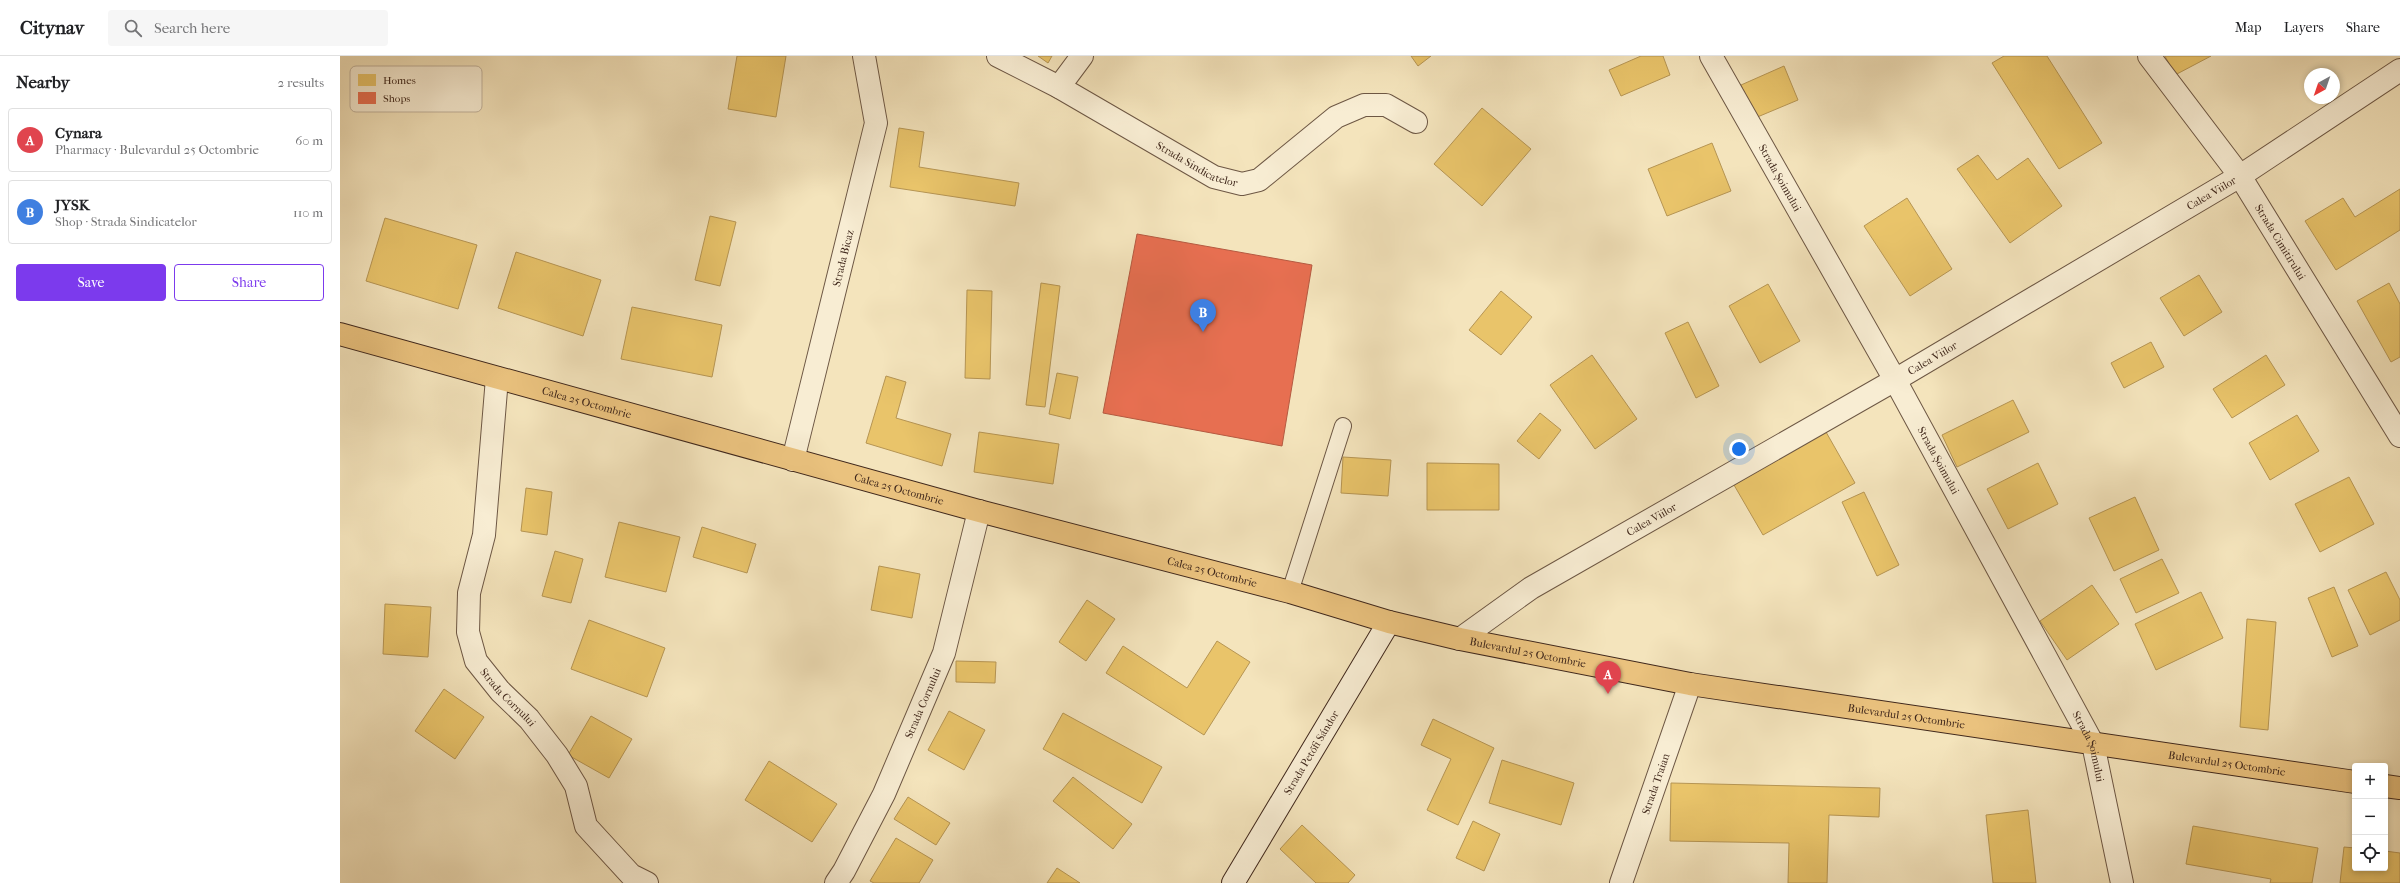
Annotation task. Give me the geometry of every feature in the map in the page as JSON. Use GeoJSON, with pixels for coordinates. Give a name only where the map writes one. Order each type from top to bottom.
{"type":"FeatureCollection","features":[{"type":"Feature","properties":{"kind":"main road","name":"Calea 25 Octombrie"},"geometry":{"type":"LineString","coordinates":[[340,334],[979,511],[1290,592],[1388,622],[1460,639]]}},
{"type":"Feature","properties":{"kind":"main road","name":"Bulevardul 25 Octombrie"},"geometry":{"type":"LineString","coordinates":[[1460,639],[1690,684],[2352,782]]}},
{"type":"Feature","properties":{"kind":"main road"},"geometry":{"type":"LineString","coordinates":[[2388,786],[2400,788]]}},
{"type":"Feature","properties":{"kind":"street","name":"Strada Bicaz"},"geometry":{"type":"LineString","coordinates":[[793,460],[876,123],[864,56]]}},
{"type":"Feature","properties":{"kind":"street","name":"Strada Sindicatelor"},"geometry":{"type":"LineString","coordinates":[[998,56],[1059,87],[1214,177],[1242,184],[1258,180],[1336,117],[1364,105],[1386,105],[1416,122]]}},
{"type":"Feature","properties":{"kind":"street"},"geometry":{"type":"LineString","coordinates":[[1059,87],[1082,56]]}},
{"type":"Feature","properties":{"kind":"street","name":"Strada Șoimului"},"geometry":{"type":"LineString","coordinates":[[1711,56],[1895,380],[2092,744],[2122,883]]}},
{"type":"Feature","properties":{"kind":"street","name":"Strada Cimitirului"},"geometry":{"type":"LineString","coordinates":[[2149,56],[2240,176],[2400,436]]}},
{"type":"Feature","properties":{"kind":"street","name":"Calea Viilor"},"geometry":{"type":"LineString","coordinates":[[1460,639],[1531,588],[1895,380],[2240,176],[2400,70]]}},
{"type":"Feature","properties":{"kind":"street","name":"Strada Cornului"},"geometry":{"type":"LineString","coordinates":[[497,378],[484,535],[469,593],[468,632],[476,662],[500,691],[529,719],[557,755],[576,786],[586,826],[632,875],[647,883]]}},
{"type":"Feature","properties":{"kind":"street","name":"Strada Cornului"},"geometry":{"type":"LineString","coordinates":[[836,883],[844,871],[884,794],[944,653],[979,511]]}},
{"type":"Feature","properties":{"kind":"street","name":"Strada Petőfi Sándor"},"geometry":{"type":"LineString","coordinates":[[1233,883],[1388,622]]}},
{"type":"Feature","properties":{"kind":"street","name":"Strada Traian"},"geometry":{"type":"LineString","coordinates":[[1621,883],[1690,684]]}},
{"type":"Feature","properties":{"kind":"lane"},"geometry":{"type":"LineString","coordinates":[[1290,592],[1343,426]]}},
{"type":"Feature","properties":{"kind":"building: Homes"},"geometry":{"type":"Polygon","coordinates":[[[737,56],[786,56],[776,117],[728,109],[737,56]]]}},
{"type":"Feature","properties":{"kind":"building: Homes"},"geometry":{"type":"Polygon","coordinates":[[[1038,56],[1052,56],[1048,63],[1038,56]]]}},
{"type":"Feature","properties":{"kind":"building: Homes"},"geometry":{"type":"Polygon","coordinates":[[[1411,56],[1431,56],[1418,66],[1411,56]]]}},
{"type":"Feature","properties":{"kind":"building: Homes"},"geometry":{"type":"Polygon","coordinates":[[[1641,56],[1663,56],[1670,75],[1621,96],[1609,70],[1641,56]]]}},
{"type":"Feature","properties":{"kind":"building: Homes"},"geometry":{"type":"Polygon","coordinates":[[[2004,56],[2047,56],[2102,143],[2059,169],[1992,63],[2004,56]]]}},
{"type":"Feature","properties":{"kind":"building: Homes"},"geometry":{"type":"Polygon","coordinates":[[[2165,56],[2211,56],[2175,75],[2165,56]]]}},
{"type":"Feature","properties":{"kind":"building: Homes"},"geometry":{"type":"Polygon","coordinates":[[[1784,66],[1798,100],[1755,118],[1741,85],[1784,66]]]}},
{"type":"Feature","properties":{"kind":"building: Homes"},"geometry":{"type":"Polygon","coordinates":[[[1482,108],[1531,149],[1482,206],[1434,164],[1482,108]]]}},
{"type":"Feature","properties":{"kind":"building: Homes"},"geometry":{"type":"Polygon","coordinates":[[[899,128],[924,132],[919,167],[1019,183],[1015,206],[890,187],[899,128]]]}},
{"type":"Feature","properties":{"kind":"building: Homes"},"geometry":{"type":"Polygon","coordinates":[[[1712,143],[1731,191],[1667,216],[1648,169],[1712,143]]]}},
{"type":"Feature","properties":{"kind":"building: Homes"},"geometry":{"type":"Polygon","coordinates":[[[1978,155],[1997,180],[2028,158],[2062,206],[2010,243],[1957,169],[1978,155]]]}},
{"type":"Feature","properties":{"kind":"building: Homes"},"geometry":{"type":"Polygon","coordinates":[[[2400,189],[2400,230],[2336,270],[2305,221],[2343,198],[2355,217],[2400,189]]]}},
{"type":"Feature","properties":{"kind":"building: Homes"},"geometry":{"type":"Polygon","coordinates":[[[1907,198],[1952,269],[1910,296],[1864,226],[1907,198]]]}},
{"type":"Feature","properties":{"kind":"building: Homes"},"geometry":{"type":"Polygon","coordinates":[[[710,216],[736,222],[720,286],[695,280],[710,216]]]}},
{"type":"Feature","properties":{"kind":"building: Homes"},"geometry":{"type":"Polygon","coordinates":[[[385,218],[477,245],[458,309],[366,281],[385,218]]]}},
{"type":"Feature","properties":{"kind":"building: Homes"},"geometry":{"type":"Polygon","coordinates":[[[516,252],[601,280],[583,336],[498,308],[516,252]]]}},
{"type":"Feature","properties":{"kind":"building: Homes"},"geometry":{"type":"Polygon","coordinates":[[[2199,275],[2222,312],[2184,336],[2160,298],[2199,275]]]}},
{"type":"Feature","properties":{"kind":"building: Homes"},"geometry":{"type":"Polygon","coordinates":[[[1041,283],[1060,286],[1045,407],[1026,405],[1041,283]]]}},
{"type":"Feature","properties":{"kind":"building: Homes"},"geometry":{"type":"Polygon","coordinates":[[[2389,283],[2400,304],[2400,357],[2391,362],[2357,301],[2389,283]]]}},
{"type":"Feature","properties":{"kind":"building: Homes"},"geometry":{"type":"Polygon","coordinates":[[[1768,284],[1800,341],[1760,363],[1729,306],[1768,284]]]}},
{"type":"Feature","properties":{"kind":"building: Homes"},"geometry":{"type":"Polygon","coordinates":[[[967,290],[992,291],[990,379],[965,378],[967,290]]]}},
{"type":"Feature","properties":{"kind":"building: Homes"},"geometry":{"type":"Polygon","coordinates":[[[1501,291],[1532,317],[1501,355],[1469,330],[1501,291]]]}},
{"type":"Feature","properties":{"kind":"building: Homes"},"geometry":{"type":"Polygon","coordinates":[[[632,307],[722,325],[712,377],[621,359],[632,307]]]}},
{"type":"Feature","properties":{"kind":"building: Homes"},"geometry":{"type":"Polygon","coordinates":[[[1688,322],[1719,386],[1696,398],[1665,333],[1688,322]]]}},
{"type":"Feature","properties":{"kind":"building: Homes"},"geometry":{"type":"Polygon","coordinates":[[[2151,342],[2164,367],[2124,388],[2111,363],[2151,342]]]}},
{"type":"Feature","properties":{"kind":"building: Homes"},"geometry":{"type":"Polygon","coordinates":[[[1592,355],[1637,419],[1595,449],[1550,385],[1592,355]]]}},
{"type":"Feature","properties":{"kind":"building: Homes"},"geometry":{"type":"Polygon","coordinates":[[[2266,355],[2285,385],[2232,418],[2213,389],[2266,355]]]}},
{"type":"Feature","properties":{"kind":"building: Homes"},"geometry":{"type":"Polygon","coordinates":[[[1057,373],[1078,377],[1070,419],[1049,414],[1057,373]]]}},
{"type":"Feature","properties":{"kind":"building: Homes"},"geometry":{"type":"Polygon","coordinates":[[[886,376],[906,382],[896,418],[951,434],[942,466],[866,443],[886,376]]]}},
{"type":"Feature","properties":{"kind":"building: Homes"},"geometry":{"type":"Polygon","coordinates":[[[2013,400],[2029,432],[1957,467],[1942,435],[2013,400]]]}},
{"type":"Feature","properties":{"kind":"building: Homes"},"geometry":{"type":"Polygon","coordinates":[[[1540,413],[1561,430],[1539,459],[1517,441],[1540,413]]]}},
{"type":"Feature","properties":{"kind":"building: Homes"},"geometry":{"type":"Polygon","coordinates":[[[2297,415],[2319,451],[2270,480],[2249,443],[2297,415]]]}},
{"type":"Feature","properties":{"kind":"building: Homes"},"geometry":{"type":"Polygon","coordinates":[[[979,432],[1059,444],[1053,484],[974,472],[979,432]]]}},
{"type":"Feature","properties":{"kind":"building: Homes"},"geometry":{"type":"Polygon","coordinates":[[[1826,432],[1855,483],[1763,535],[1734,485],[1826,432]]]}},
{"type":"Feature","properties":{"kind":"building: Homes"},"geometry":{"type":"Polygon","coordinates":[[[1343,457],[1391,460],[1388,496],[1341,493],[1343,457]]]}},
{"type":"Feature","properties":{"kind":"building: Homes"},"geometry":{"type":"Polygon","coordinates":[[[1427,463],[1499,464],[1499,510],[1427,510],[1427,463]]]}},
{"type":"Feature","properties":{"kind":"building: Homes"},"geometry":{"type":"Polygon","coordinates":[[[2038,463],[2058,504],[2008,529],[1987,489],[2038,463]]]}},
{"type":"Feature","properties":{"kind":"building: Homes"},"geometry":{"type":"Polygon","coordinates":[[[2349,477],[2374,524],[2320,552],[2295,504],[2349,477]]]}},
{"type":"Feature","properties":{"kind":"building: Homes"},"geometry":{"type":"Polygon","coordinates":[[[526,488],[552,492],[547,535],[521,531],[526,488]]]}},
{"type":"Feature","properties":{"kind":"building: Homes"},"geometry":{"type":"Polygon","coordinates":[[[1864,492],[1899,565],[1877,576],[1842,502],[1864,492]]]}},
{"type":"Feature","properties":{"kind":"building: Homes"},"geometry":{"type":"Polygon","coordinates":[[[2135,497],[2159,550],[2114,571],[2089,518],[2135,497]]]}},
{"type":"Feature","properties":{"kind":"building: Homes"},"geometry":{"type":"Polygon","coordinates":[[[619,522],[680,537],[666,592],[605,577],[619,522]]]}},
{"type":"Feature","properties":{"kind":"building: Homes"},"geometry":{"type":"Polygon","coordinates":[[[702,527],[756,544],[747,573],[693,557],[702,527]]]}},
{"type":"Feature","properties":{"kind":"building: Homes"},"geometry":{"type":"Polygon","coordinates":[[[555,551],[583,559],[571,603],[542,596],[555,551]]]}},
{"type":"Feature","properties":{"kind":"building: Homes"},"geometry":{"type":"Polygon","coordinates":[[[2162,559],[2179,593],[2136,613],[2120,579],[2162,559]]]}},
{"type":"Feature","properties":{"kind":"building: Homes"},"geometry":{"type":"Polygon","coordinates":[[[879,566],[920,574],[912,618],[871,610],[879,566]]]}},
{"type":"Feature","properties":{"kind":"building: Homes"},"geometry":{"type":"Polygon","coordinates":[[[2386,572],[2400,600],[2400,620],[2370,635],[2348,590],[2386,572]]]}},
{"type":"Feature","properties":{"kind":"building: Homes"},"geometry":{"type":"Polygon","coordinates":[[[2092,585],[2119,624],[2067,660],[2040,621],[2092,585]]]}},
{"type":"Feature","properties":{"kind":"building: Homes"},"geometry":{"type":"Polygon","coordinates":[[[2334,587],[2358,646],[2332,657],[2308,598],[2334,587]]]}},
{"type":"Feature","properties":{"kind":"building: Homes"},"geometry":{"type":"Polygon","coordinates":[[[2201,592],[2223,638],[2156,670],[2135,624],[2201,592]]]}},
{"type":"Feature","properties":{"kind":"building: Homes"},"geometry":{"type":"Polygon","coordinates":[[[1087,600],[1115,619],[1086,661],[1059,642],[1087,600]]]}},
{"type":"Feature","properties":{"kind":"building: Homes"},"geometry":{"type":"Polygon","coordinates":[[[385,604],[431,607],[428,657],[383,654],[385,604]]]}},
{"type":"Feature","properties":{"kind":"building: Homes"},"geometry":{"type":"Polygon","coordinates":[[[2247,619],[2276,622],[2268,730],[2240,727],[2247,619]]]}},
{"type":"Feature","properties":{"kind":"building: Homes"},"geometry":{"type":"Polygon","coordinates":[[[589,620],[665,648],[647,697],[571,669],[589,620]]]}},
{"type":"Feature","properties":{"kind":"building: Homes"},"geometry":{"type":"Polygon","coordinates":[[[1217,641],[1250,662],[1204,735],[1106,673],[1123,646],[1187,688],[1217,641]]]}},
{"type":"Feature","properties":{"kind":"building: Homes"},"geometry":{"type":"Polygon","coordinates":[[[956,661],[996,662],[995,683],[956,682],[956,661]]]}},
{"type":"Feature","properties":{"kind":"building: Homes"},"geometry":{"type":"Polygon","coordinates":[[[444,689],[484,717],[455,759],[415,731],[444,689]]]}},
{"type":"Feature","properties":{"kind":"building: Homes"},"geometry":{"type":"Polygon","coordinates":[[[949,711],[985,730],[964,770],[928,750],[949,711]]]}},
{"type":"Feature","properties":{"kind":"building: Homes"},"geometry":{"type":"Polygon","coordinates":[[[1063,713],[1162,767],[1142,803],[1043,749],[1063,713]]]}},
{"type":"Feature","properties":{"kind":"building: Homes"},"geometry":{"type":"Polygon","coordinates":[[[591,716],[632,739],[609,778],[568,755],[591,716]]]}},
{"type":"Feature","properties":{"kind":"building: Homes"},"geometry":{"type":"Polygon","coordinates":[[[1433,719],[1494,748],[1458,825],[1427,810],[1451,759],[1421,745],[1433,719]]]}},
{"type":"Feature","properties":{"kind":"building: Homes"},"geometry":{"type":"Polygon","coordinates":[[[1502,760],[1574,783],[1561,825],[1489,803],[1502,760]]]}},
{"type":"Feature","properties":{"kind":"building: Homes"},"geometry":{"type":"Polygon","coordinates":[[[769,761],[837,804],[812,842],[745,800],[769,761]]]}},
{"type":"Feature","properties":{"kind":"building: Homes"},"geometry":{"type":"Polygon","coordinates":[[[1073,777],[1132,824],[1113,849],[1053,801],[1073,777]]]}},
{"type":"Feature","properties":{"kind":"building: Homes"},"geometry":{"type":"Polygon","coordinates":[[[1671,783],[1880,788],[1879,817],[1829,815],[1827,883],[1788,883],[1789,843],[1670,841],[1671,783]]]}},
{"type":"Feature","properties":{"kind":"building: Homes"},"geometry":{"type":"Polygon","coordinates":[[[908,797],[950,823],[936,845],[894,819],[908,797]]]}},
{"type":"Feature","properties":{"kind":"building: Homes"},"geometry":{"type":"Polygon","coordinates":[[[2028,810],[2036,883],[1993,883],[1986,815],[2028,810]]]}},
{"type":"Feature","properties":{"kind":"building: Homes"},"geometry":{"type":"Polygon","coordinates":[[[1473,821],[1500,834],[1484,871],[1456,858],[1473,821]]]}},
{"type":"Feature","properties":{"kind":"building: Homes"},"geometry":{"type":"Polygon","coordinates":[[[1302,825],[1355,875],[1348,883],[1316,883],[1280,849],[1302,825]]]}},
{"type":"Feature","properties":{"kind":"building: Homes"},"geometry":{"type":"Polygon","coordinates":[[[2193,826],[2318,848],[2312,883],[2270,883],[2271,879],[2186,864],[2193,826]]]}},
{"type":"Feature","properties":{"kind":"building: Homes"},"geometry":{"type":"Polygon","coordinates":[[[896,838],[933,860],[919,883],[874,883],[870,881],[896,838]]]}},
{"type":"Feature","properties":{"kind":"building: Homes"},"geometry":{"type":"Polygon","coordinates":[[[2344,847],[2352,848],[2352,871],[2388,871],[2388,851],[2400,853],[2400,883],[2340,883],[2344,847]]]}},
{"type":"Feature","properties":{"kind":"building: Homes"},"geometry":{"type":"Polygon","coordinates":[[[1057,868],[1080,883],[1047,883],[1057,868]]]}},
{"type":"Feature","properties":{"kind":"building: Shops"},"geometry":{"type":"Polygon","coordinates":[[[1137,234],[1312,265],[1282,446],[1103,413],[1137,234]]]}},
{"type":"Feature","properties":{"kind":"place","name":"JYSK"},"geometry":{"type":"Point","coordinates":[1203,332]}},
{"type":"Feature","properties":{"kind":"place","name":"Cynara"},"geometry":{"type":"Point","coordinates":[1608,694]}}]}
